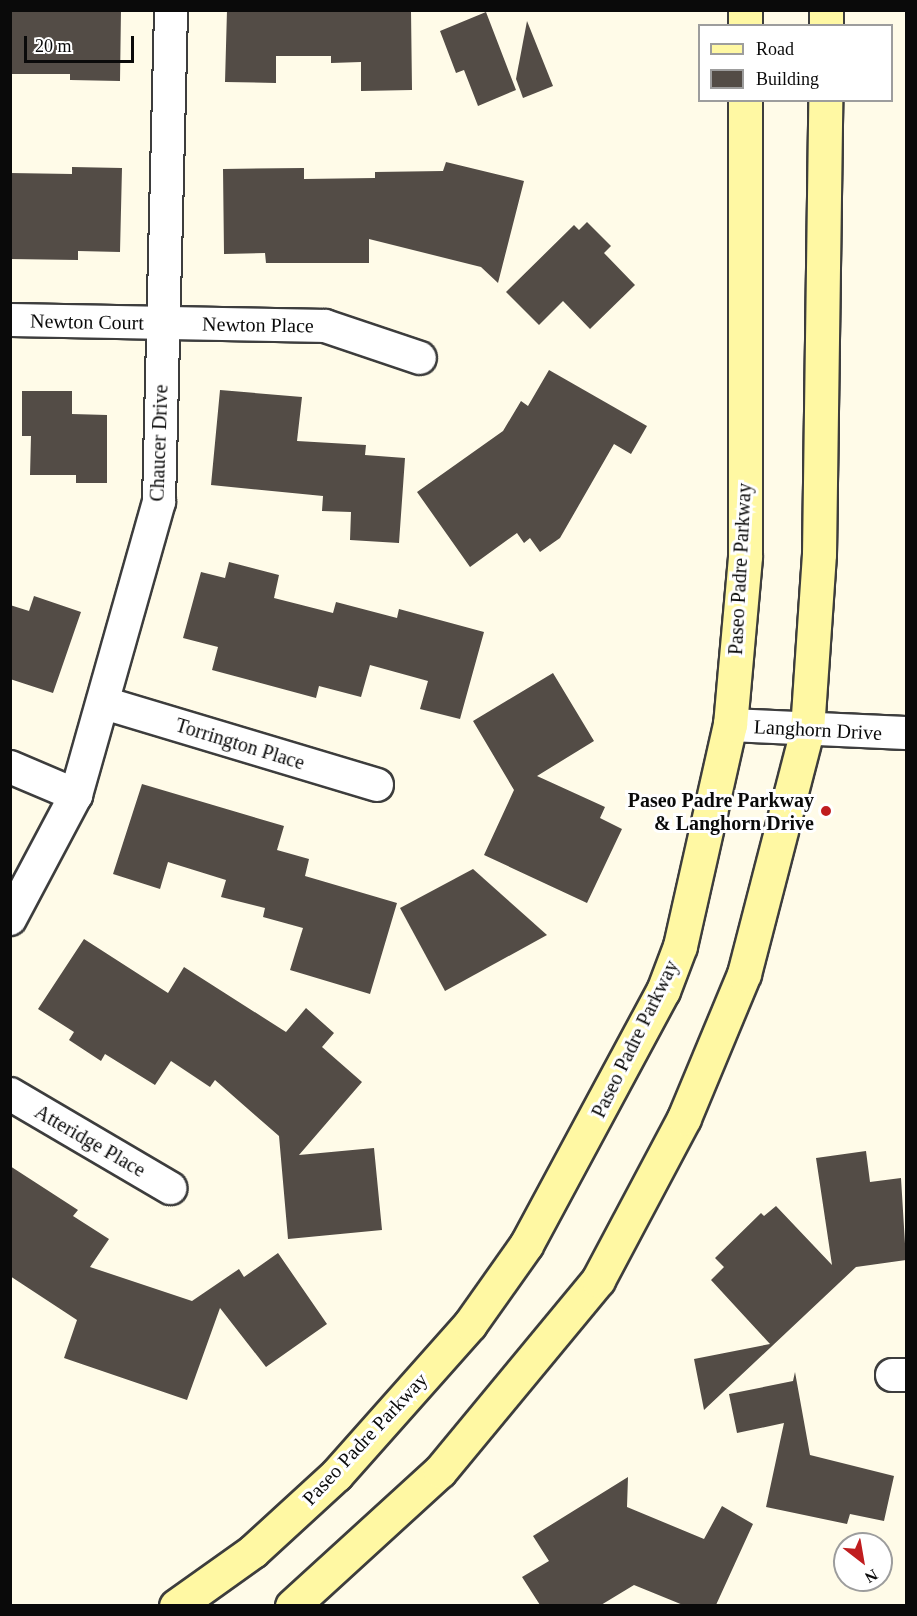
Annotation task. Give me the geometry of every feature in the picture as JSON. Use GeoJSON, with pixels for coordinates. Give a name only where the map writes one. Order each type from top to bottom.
{"type":"FeatureCollection","features":[{"type":"Feature","properties":{"kind":"main road","name":"Paseo Padre Parkway"},"geometry":{"type":"LineString","coordinates":[[176,1605],[253,1551],[336,1475],[470,1324],[526,1245],[663,991],[680,946],[730,725],[745,556],[745,102]]}},
{"type":"Feature","properties":{"kind":"main road"},"geometry":{"type":"LineString","coordinates":[[292,1605],[440,1471],[598,1280],[684,1118],[744,974],[807,730],[819,554],[825,102]]}},
{"type":"Feature","properties":{"kind":"street","name":"Chaucer Drive"},"geometry":{"type":"LineString","coordinates":[[10,919],[76,795],[104,703],[159,502],[171,10]]}},
{"type":"Feature","properties":{"kind":"street","name":"Newton Court"},"geometry":{"type":"LineString","coordinates":[[10,320],[163,324]]}},
{"type":"Feature","properties":{"kind":"street","name":"Newton Place"},"geometry":{"type":"LineString","coordinates":[[163,324],[325,326],[420,358]]}},
{"type":"Feature","properties":{"kind":"street","name":"Torrington Place"},"geometry":{"type":"LineString","coordinates":[[104,703],[377,785]]}},
{"type":"Feature","properties":{"kind":"street","name":"Langhorn Drive"},"geometry":{"type":"LineString","coordinates":[[730,725],[906,734]]}},
{"type":"Feature","properties":{"kind":"street"},"geometry":{"type":"LineString","coordinates":[[10,767],[76,795]]}},
{"type":"Feature","properties":{"kind":"street","name":"Atteridge Place"},"geometry":{"type":"LineString","coordinates":[[10,1094],[170,1188]]}},
{"type":"Feature","properties":{"kind":"building"},"geometry":{"type":"Polygon","coordinates":[[[10,10],[121,10],[120,81],[70,80],[70,74],[10,74],[10,10]]]}},
{"type":"Feature","properties":{"kind":"building"},"geometry":{"type":"Polygon","coordinates":[[[227,10],[411,10],[412,90],[361,91],[361,62],[331,63],[331,56],[276,56],[276,83],[225,82],[227,10]]]}},
{"type":"Feature","properties":{"kind":"building"},"geometry":{"type":"Polygon","coordinates":[[[486,12],[516,90],[478,106],[464,70],[456,73],[440,31],[486,12]]]}},
{"type":"Feature","properties":{"kind":"building"},"geometry":{"type":"Polygon","coordinates":[[[527,21],[553,86],[523,98],[516,79],[527,21]]]}},
{"type":"Feature","properties":{"kind":"building"},"geometry":{"type":"Polygon","coordinates":[[[446,162],[524,181],[498,283],[481,267],[369,239],[369,263],[266,263],[265,253],[224,254],[223,169],[304,168],[304,179],[375,178],[375,172],[443,171],[446,162]]]}},
{"type":"Feature","properties":{"kind":"building"},"geometry":{"type":"Polygon","coordinates":[[[72,167],[122,168],[120,252],[78,251],[78,260],[10,259],[10,173],[72,174],[72,167]]]}},
{"type":"Feature","properties":{"kind":"building"},"geometry":{"type":"Polygon","coordinates":[[[587,222],[611,246],[604,253],[635,285],[590,329],[563,301],[539,325],[506,292],[574,225],[579,230],[587,222]]]}},
{"type":"Feature","properties":{"kind":"building"},"geometry":{"type":"Polygon","coordinates":[[[549,370],[647,426],[631,454],[614,444],[560,538],[540,552],[530,538],[524,543],[517,533],[470,567],[417,492],[503,431],[521,401],[528,406],[549,370]]]}},
{"type":"Feature","properties":{"kind":"building"},"geometry":{"type":"Polygon","coordinates":[[[220,390],[302,397],[297,441],[366,445],[365,455],[405,458],[399,543],[350,540],[351,512],[322,511],[323,496],[211,485],[220,390]]]}},
{"type":"Feature","properties":{"kind":"building"},"geometry":{"type":"Polygon","coordinates":[[[22,391],[72,391],[72,414],[107,415],[107,483],[76,483],[76,475],[30,475],[31,436],[22,436],[22,391]]]}},
{"type":"Feature","properties":{"kind":"building"},"geometry":{"type":"Polygon","coordinates":[[[229,562],[279,575],[274,598],[333,613],[336,602],[397,618],[399,609],[484,632],[460,719],[420,709],[428,681],[370,665],[361,697],[319,686],[316,698],[212,670],[218,647],[183,638],[201,572],[225,578],[229,562]]]}},
{"type":"Feature","properties":{"kind":"building"},"geometry":{"type":"Polygon","coordinates":[[[34,596],[81,612],[53,693],[10,679],[10,605],[29,611],[34,596]]]}},
{"type":"Feature","properties":{"kind":"building"},"geometry":{"type":"Polygon","coordinates":[[[553,673],[594,741],[537,776],[605,807],[600,818],[622,829],[587,903],[484,855],[514,790],[473,721],[553,673]]]}},
{"type":"Feature","properties":{"kind":"building"},"geometry":{"type":"Polygon","coordinates":[[[142,784],[284,826],[277,850],[309,859],[305,876],[397,903],[370,994],[290,970],[303,928],[263,917],[265,908],[221,897],[226,880],[168,862],[160,889],[113,874],[142,784]]]}},
{"type":"Feature","properties":{"kind":"building"},"geometry":{"type":"Polygon","coordinates":[[[473,869],[547,935],[445,991],[400,908],[473,869]]]}},
{"type":"Feature","properties":{"kind":"building"},"geometry":{"type":"Polygon","coordinates":[[[84,939],[168,993],[184,967],[286,1032],[306,1008],[334,1033],[322,1047],[362,1082],[299,1155],[374,1148],[382,1230],[288,1239],[279,1136],[215,1080],[210,1087],[171,1061],[155,1085],[105,1054],[101,1061],[69,1040],[74,1032],[38,1009],[84,939]]]}},
{"type":"Feature","properties":{"kind":"building"},"geometry":{"type":"Polygon","coordinates":[[[866,1151],[870,1182],[901,1178],[906,1260],[856,1267],[704,1410],[694,1359],[770,1344],[711,1280],[724,1267],[715,1258],[761,1213],[764,1216],[776,1206],[832,1265],[816,1158],[866,1151]]]}},
{"type":"Feature","properties":{"kind":"building"},"geometry":{"type":"Polygon","coordinates":[[[10,1166],[78,1210],[73,1216],[109,1239],[90,1267],[192,1301],[239,1269],[244,1277],[278,1253],[327,1324],[266,1367],[220,1308],[187,1400],[64,1358],[77,1320],[10,1276],[10,1166]]]}},
{"type":"Feature","properties":{"kind":"building"},"geometry":{"type":"Polygon","coordinates":[[[795,1372],[810,1455],[894,1476],[884,1521],[850,1514],[847,1524],[766,1507],[784,1423],[737,1433],[729,1394],[793,1381],[795,1372]]]}},
{"type":"Feature","properties":{"kind":"building"},"geometry":{"type":"Polygon","coordinates":[[[628,1477],[627,1507],[704,1539],[722,1506],[753,1524],[716,1605],[683,1605],[634,1585],[601,1605],[540,1605],[522,1577],[549,1561],[533,1536],[628,1477]]]}},
{"type":"Feature","properties":{"kind":"place","name":"Paseo Padre Parkway & Langhorn Drive"},"geometry":{"type":"Point","coordinates":[826,811]}}]}
